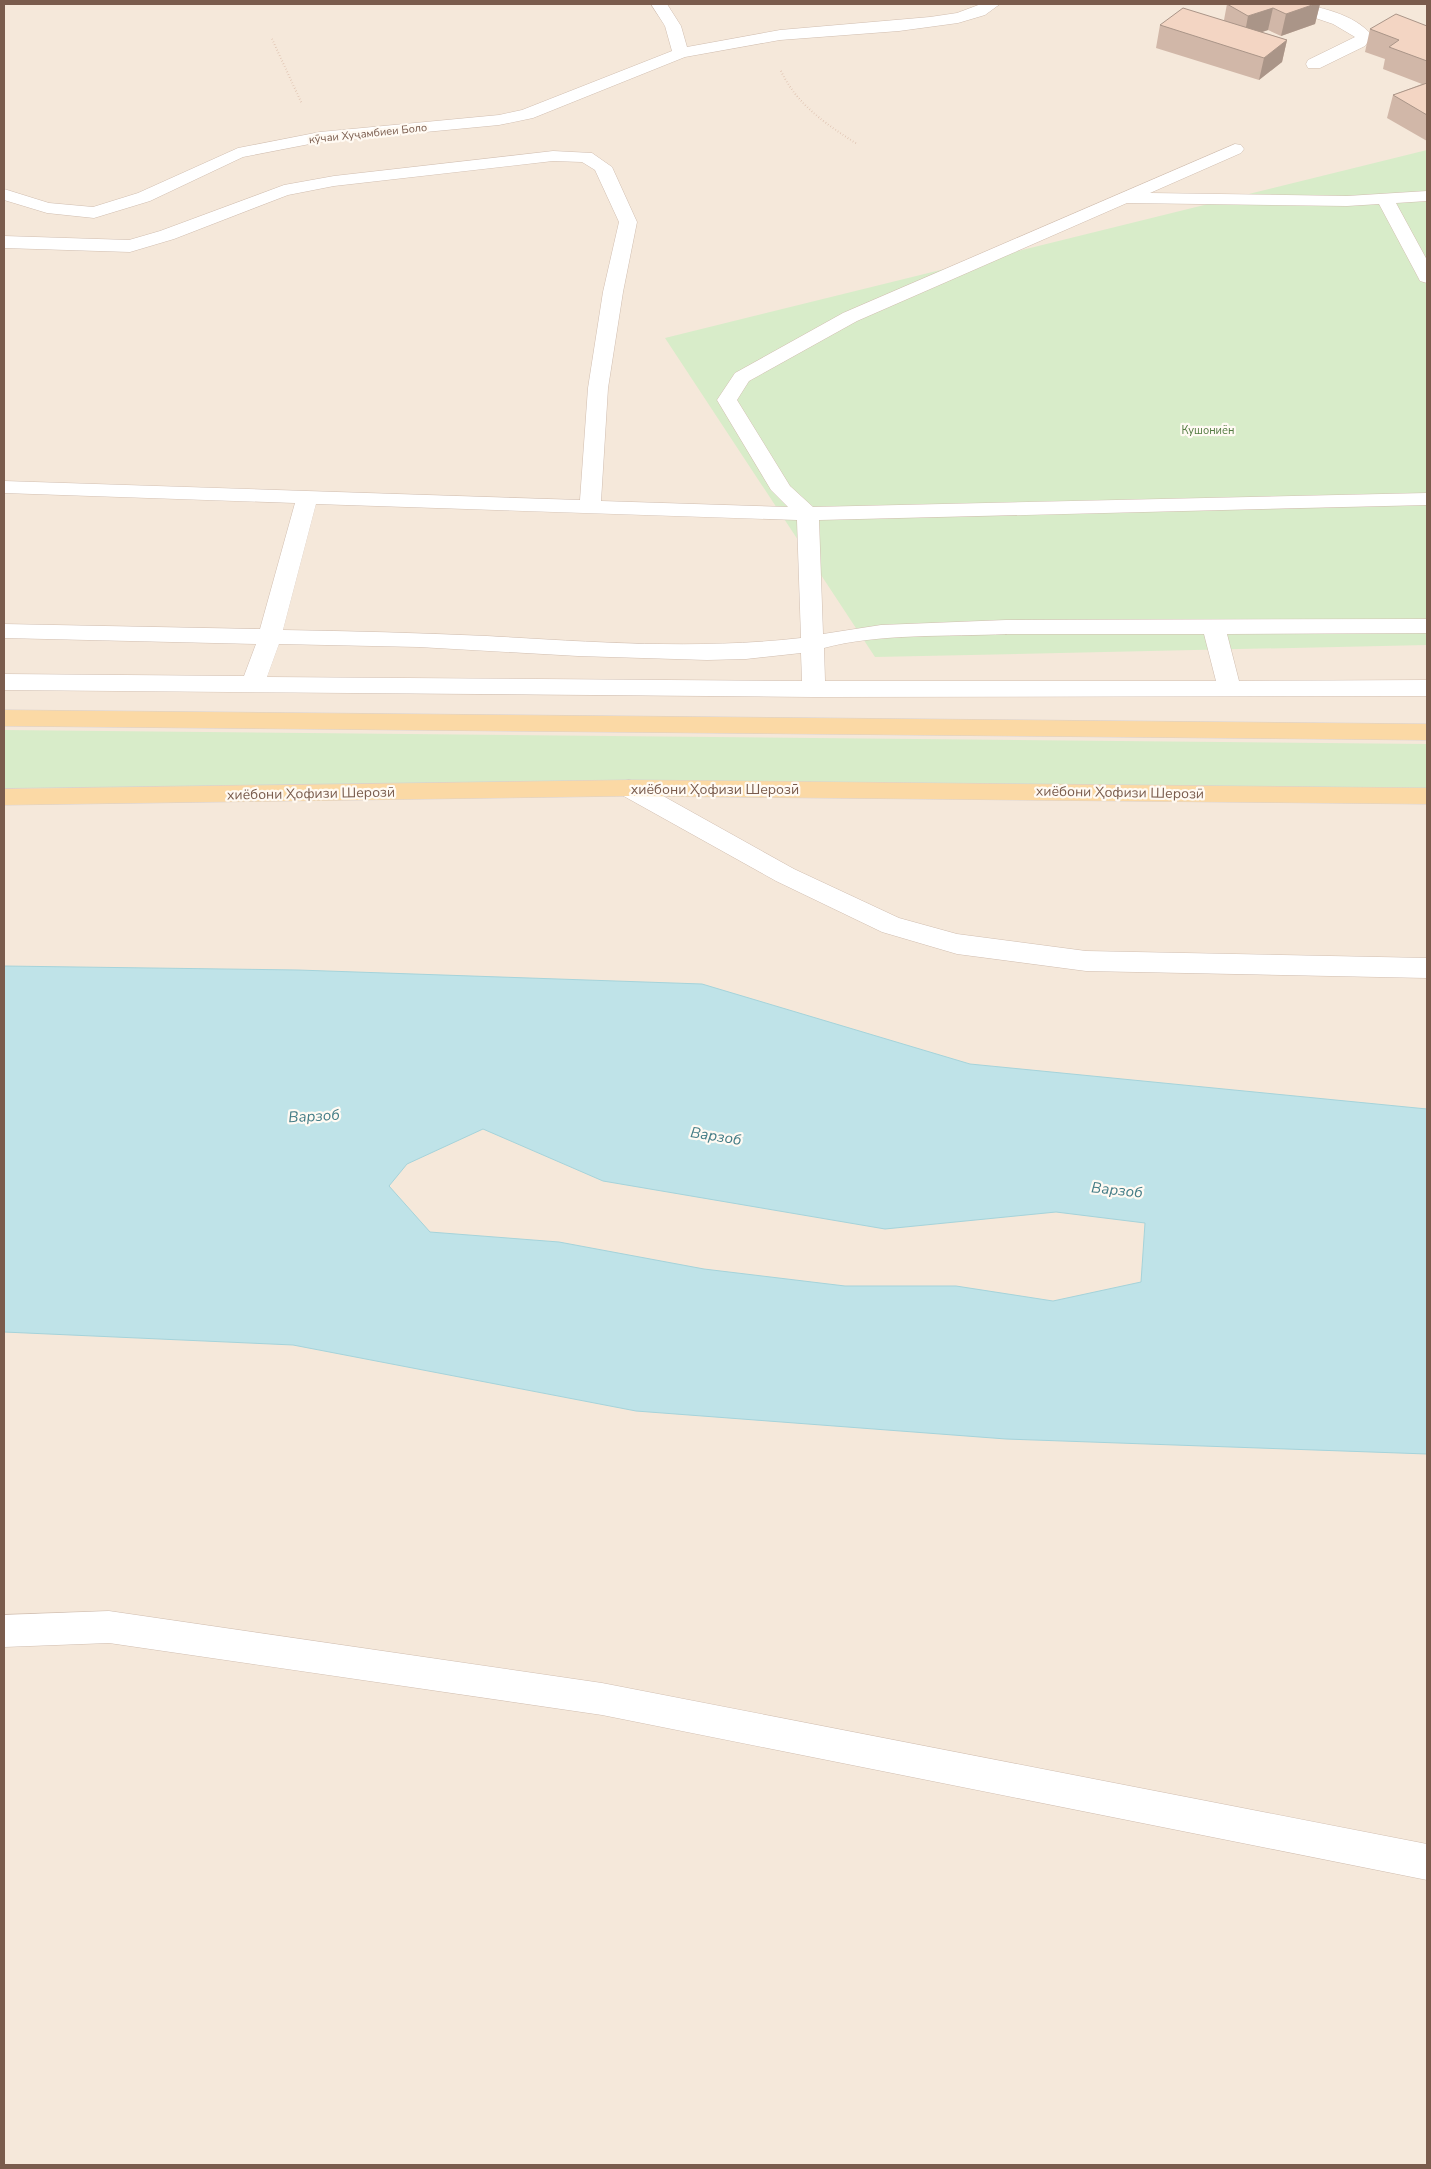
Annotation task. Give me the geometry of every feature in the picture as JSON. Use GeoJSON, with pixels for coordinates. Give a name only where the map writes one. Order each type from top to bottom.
{"type":"FeatureCollection","features":[{"type":"Feature","properties":{"kind":"main road"},"geometry":{"type":"LineString","coordinates":[[4,718],[1427,732]]}},
{"type":"Feature","properties":{"kind":"main road","name":"хиёбони Ҳофизи Шерозӣ"},"geometry":{"type":"LineString","coordinates":[[4,797],[629,788],[1427,796]]}},
{"type":"Feature","properties":{"kind":"street"},"geometry":{"type":"LineString","coordinates":[[659,4],[673,26],[681,53]]}},
{"type":"Feature","properties":{"kind":"street","name":"кӯчаи Хуҷамбиеи Боло"},"geometry":{"type":"LineString","coordinates":[[4,194],[47,208],[94,213],[144,198],[238,153],[320,137],[499,120],[527,114],[681,53],[793,33],[948,20],[980,11],[992,4]]}},
{"type":"Feature","properties":{"kind":"street"},"geometry":{"type":"LineString","coordinates":[[1289,4],[1358,29],[1364,36],[1359,43],[1314,64]]}},
{"type":"Feature","properties":{"kind":"street"},"geometry":{"type":"LineString","coordinates":[[814,689],[808,514],[782,490],[727,400],[742,377],[850,317],[1235,150]]}},
{"type":"Feature","properties":{"kind":"street"},"geometry":{"type":"LineString","coordinates":[[4,242],[130,246],[168,235],[284,190],[334,181],[553,156],[586,157],[603,167],[628,222],[613,292],[598,388],[590,506]]}},
{"type":"Feature","properties":{"kind":"street"},"geometry":{"type":"LineString","coordinates":[[1121,198],[1347,201],[1427,196]]}},
{"type":"Feature","properties":{"kind":"street"},"geometry":{"type":"LineString","coordinates":[[1385,199],[1425,270]]}},
{"type":"Feature","properties":{"kind":"street"},"geometry":{"type":"LineString","coordinates":[[4,487],[808,514],[1427,499]]}},
{"type":"Feature","properties":{"kind":"street"},"geometry":{"type":"LineString","coordinates":[[253,684],[269,639],[307,497]]}},
{"type":"Feature","properties":{"kind":"street"},"geometry":{"type":"LineString","coordinates":[[4,631],[269,639],[419,640],[578,649],[706,653],[746,652],[813,644],[834,638],[881,632],[1006,627],[1427,626]]}},
{"type":"Feature","properties":{"kind":"street"},"geometry":{"type":"LineString","coordinates":[[1214,627],[1230,689]]}},
{"type":"Feature","properties":{"kind":"street"},"geometry":{"type":"LineString","coordinates":[[4,682],[814,689],[1427,688]]}},
{"type":"Feature","properties":{"kind":"street"},"geometry":{"type":"LineString","coordinates":[[629,788],[785,875],[892,925],[957,944],[1086,961],[1427,968]]}},
{"type":"Feature","properties":{"kind":"street"},"geometry":{"type":"LineString","coordinates":[[4,1631],[109,1627],[602,1699],[1427,1862]]}},
{"type":"Feature","properties":{"kind":"path"},"geometry":{"type":"LineString","coordinates":[[768,38],[785,80],[794,95],[820,119],[857,144]]}},
{"type":"Feature","properties":{"kind":"path"},"geometry":{"type":"LineString","coordinates":[[272,39],[297,97],[320,137]]}},
{"type":"Feature","properties":{"kind":"shaded area"},"geometry":{"type":"Polygon","coordinates":[[[4,4],[1427,4],[1427,2165],[4,2165],[4,4]]]}},
{"type":"Feature","properties":{"kind":"green space","name":"Кушониён"},"geometry":{"type":"Polygon","coordinates":[[[1427,150],[1427,645],[875,657],[665,338],[1427,150]]]}},
{"type":"Feature","properties":{"kind":"green space"},"geometry":{"type":"Polygon","coordinates":[[[4,730],[1427,744],[1427,798],[4,788],[4,730]]]}},
{"type":"Feature","properties":{"kind":"water","name":"Варзоб"},"geometry":{"type":"Polygon","coordinates":[[[4,966],[298,970],[702,984],[970,1064],[1427,1109],[1427,1454],[1006,1439],[636,1411],[293,1345],[4,1332],[4,966]],[[483,1129],[407,1164],[389,1186],[430,1232],[559,1242],[704,1269],[845,1286],[956,1286],[1053,1301],[1141,1282],[1145,1223],[1056,1212],[885,1229],[603,1181],[483,1129]]]}},
{"type":"Feature","properties":{"kind":"building"},"geometry":{"type":"Polygon","coordinates":[[[1227,4],[1315,4],[1286,14],[1273,8],[1248,16],[1227,4]]]}},
{"type":"Feature","properties":{"kind":"building"},"geometry":{"type":"Polygon","coordinates":[[[1183,8],[1287,40],[1264,58],[1160,25],[1183,8]]]}},
{"type":"Feature","properties":{"kind":"building"},"geometry":{"type":"Polygon","coordinates":[[[1396,14],[1427,26],[1427,61],[1389,47],[1399,40],[1370,29],[1396,14]]]}},
{"type":"Feature","properties":{"kind":"building"},"geometry":{"type":"Polygon","coordinates":[[[1427,83],[1427,115],[1393,95],[1427,83]]]}}]}
